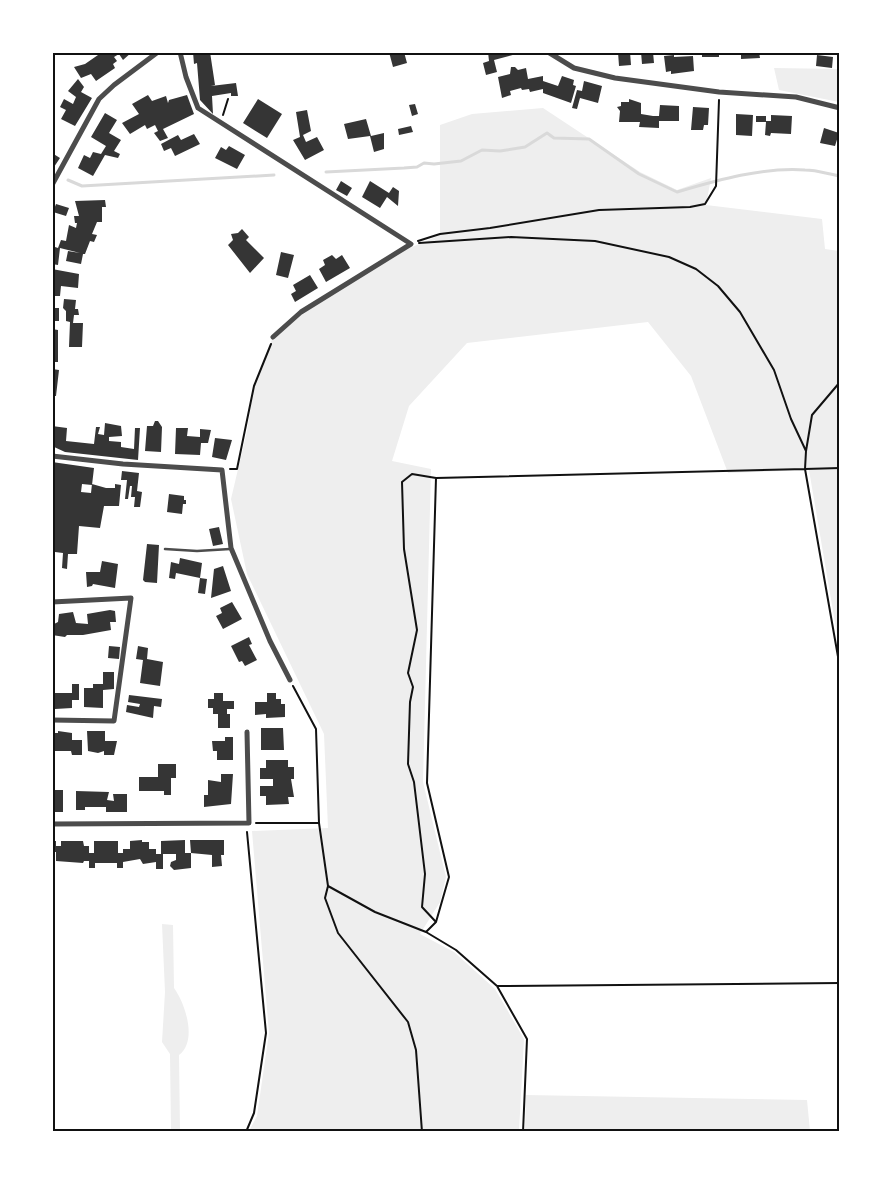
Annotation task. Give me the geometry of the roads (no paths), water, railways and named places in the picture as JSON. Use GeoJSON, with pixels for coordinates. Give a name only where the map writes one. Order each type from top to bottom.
{"type":"FeatureCollection","features":[{"type":"Feature","properties":{"kind":"street"},"geometry":{"type":"LineString","coordinates":[[52,185],[99,100],[114,85],[158,52]]}},
{"type":"Feature","properties":{"kind":"street"},"geometry":{"type":"LineString","coordinates":[[180,52],[186,77],[198,108],[411,244],[300,312],[274,337]]}},
{"type":"Feature","properties":{"kind":"street"},"geometry":{"type":"LineString","coordinates":[[548,52],[574,68],[615,78],[719,92],[796,97],[840,108]]}},
{"type":"Feature","properties":{"kind":"street"},"geometry":{"type":"LineString","coordinates":[[52,456],[123,464],[222,470],[231,548],[270,641],[290,680]]}},
{"type":"Feature","properties":{"kind":"street"},"geometry":{"type":"LineString","coordinates":[[52,602],[131,598],[114,721],[52,720]]}},
{"type":"Feature","properties":{"kind":"street"},"geometry":{"type":"LineString","coordinates":[[52,824],[248,823],[247,732]]}},
{"type":"Feature","properties":{"kind":"lane"},"geometry":{"type":"LineString","coordinates":[[165,549],[197,551],[231,548]]}},
{"type":"Feature","properties":{"kind":"waterway"},"geometry":{"type":"LineString","coordinates":[[326,172],[417,167],[424,163],[434,164],[461,161],[482,150],[500,151],[525,147],[547,133],[554,138],[589,139],[639,174],[677,192],[724,179],[773,170],[809,170],[840,176]]}},
{"type":"Feature","properties":{"kind":"waterway"},"geometry":{"type":"LineString","coordinates":[[68,180],[82,186],[274,175]]}}]}
